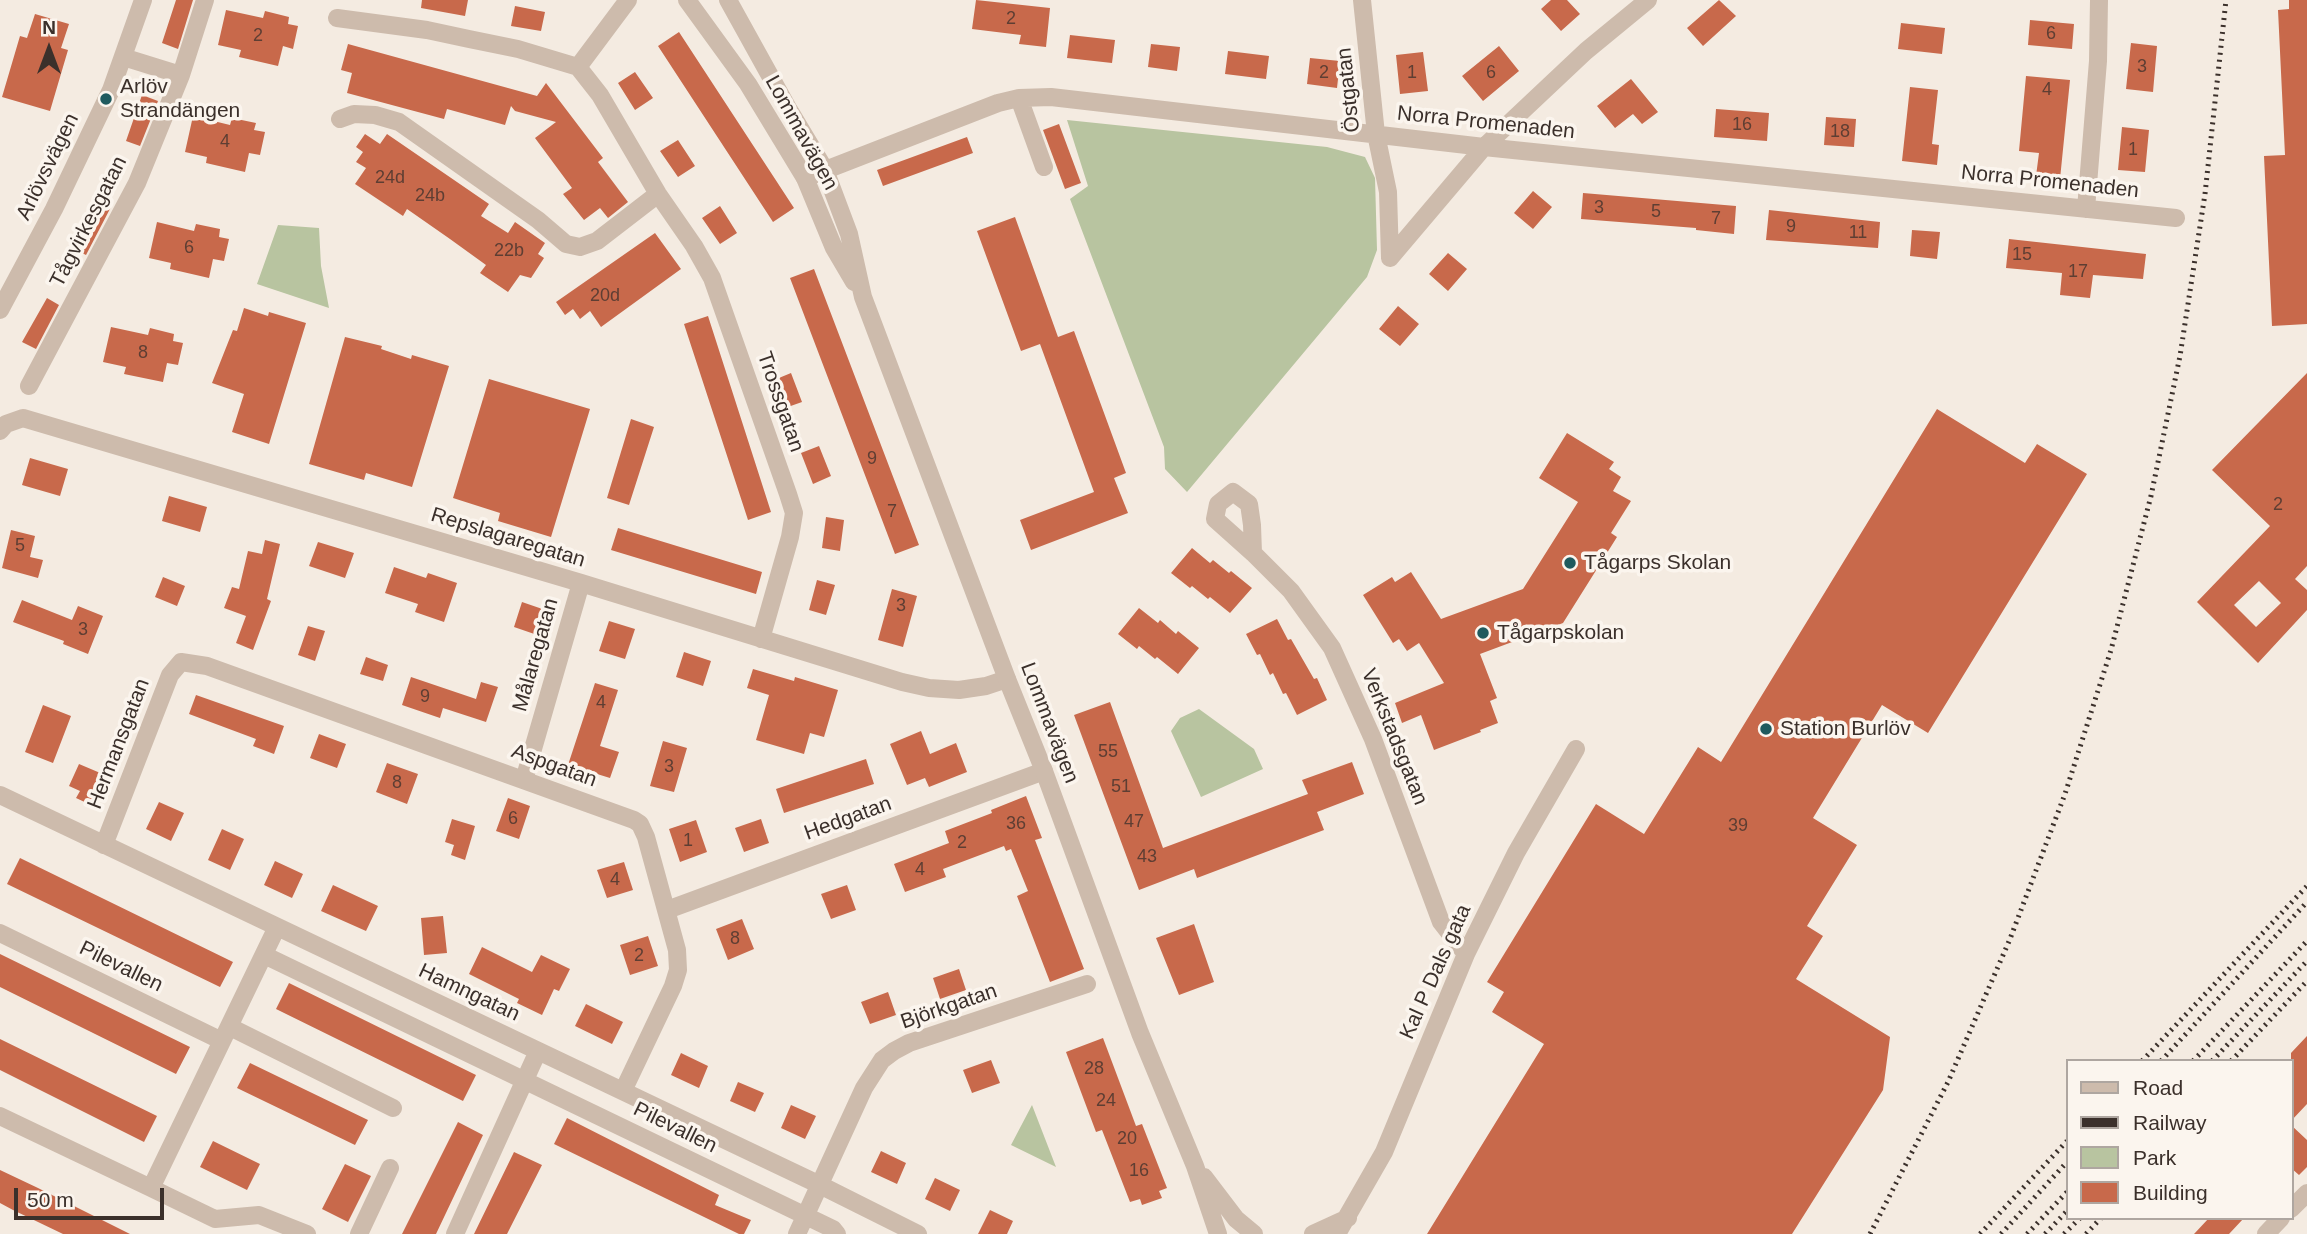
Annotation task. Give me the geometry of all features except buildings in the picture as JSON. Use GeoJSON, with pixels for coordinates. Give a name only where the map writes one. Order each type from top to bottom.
{"type":"FeatureCollection","features":[{"type":"Feature","properties":{"kind":"street","name":"Arlövsvägen"},"geometry":{"type":"LineString","coordinates":[[0,310],[72,172],[110,90],[143,0]]}},
{"type":"Feature","properties":{"kind":"street","name":"Tågvirkesgatan"},"geometry":{"type":"LineString","coordinates":[[29,386],[137,183],[181,75],[205,0]]}},
{"type":"Feature","properties":{"kind":"street"},"geometry":{"type":"LineString","coordinates":[[337,18],[469,38],[578,67],[628,0]]}},
{"type":"Feature","properties":{"kind":"street","name":"Lommavägen"},"geometry":{"type":"LineString","coordinates":[[687,0],[748,85],[805,178],[834,248],[863,297]]}},
{"type":"Feature","properties":{"kind":"street","name":"Lommavägen"},"geometry":{"type":"LineString","coordinates":[[728,0],[825,170],[849,234],[863,297],[1044,771],[1140,1033],[1195,1166],[1218,1234]]}},
{"type":"Feature","properties":{"kind":"street","name":"Östgatan"},"geometry":{"type":"LineString","coordinates":[[1362,0],[1376,134],[1388,192],[1390,258],[1484,147]]}},
{"type":"Feature","properties":{"kind":"street"},"geometry":{"type":"LineString","coordinates":[[1484,147],[1586,51],[1648,0]]}},
{"type":"Feature","properties":{"kind":"street"},"geometry":{"type":"LineString","coordinates":[[2086,209],[2098,61],[2099,0]]}},
{"type":"Feature","properties":{"kind":"street"},"geometry":{"type":"LineString","coordinates":[[123,57],[181,75]]}},
{"type":"Feature","properties":{"kind":"street","name":"Trossgatan"},"geometry":{"type":"LineString","coordinates":[[578,67],[600,95],[658,194],[694,246],[712,278],[794,513],[790,537],[761,639]]}},
{"type":"Feature","properties":{"kind":"street","name":"Norra Promenaden"},"geometry":{"type":"LineString","coordinates":[[805,178],[998,103],[1019,98],[1051,97],[1484,147],[2176,218]]}},
{"type":"Feature","properties":{"kind":"street"},"geometry":{"type":"LineString","coordinates":[[1019,98],[1044,167]]}},
{"type":"Feature","properties":{"kind":"street"},"geometry":{"type":"LineString","coordinates":[[340,119],[354,114],[375,115],[398,122],[538,220],[566,244],[580,247],[597,241],[658,194]]}},
{"type":"Feature","properties":{"kind":"street","name":"Repslagaregatan"},"geometry":{"type":"LineString","coordinates":[[0,430],[6,424],[23,418],[929,688],[959,690],[986,686],[1007,679]]}},
{"type":"Feature","properties":{"kind":"street","name":"Verkstadsgatan"},"geometry":{"type":"LineString","coordinates":[[1253,553],[1292,591],[1332,648],[1373,739],[1441,922],[1466,954]]}},
{"type":"Feature","properties":{"kind":"street","name":"Målaregatan"},"geometry":{"type":"LineString","coordinates":[[524,780],[581,583]]}},
{"type":"Feature","properties":{"kind":"street","name":"Aspgatan"},"geometry":{"type":"LineString","coordinates":[[181,662],[206,666],[613,811],[640,824],[667,910],[677,950],[678,970],[623,1091]]}},
{"type":"Feature","properties":{"kind":"street","name":"Hermansgatan"},"geometry":{"type":"LineString","coordinates":[[104,845],[170,675],[181,662]]}},
{"type":"Feature","properties":{"kind":"street","name":"Kal P Dals gata"},"geometry":{"type":"LineString","coordinates":[[1337,1234],[1384,1152],[1466,954],[1516,853],[1576,749]]}},
{"type":"Feature","properties":{"kind":"street","name":"Hedgatan"},"geometry":{"type":"LineString","coordinates":[[667,910],[1044,771]]}},
{"type":"Feature","properties":{"kind":"street","name":"Hamngatan"},"geometry":{"type":"LineString","coordinates":[[0,795],[918,1234]]}},
{"type":"Feature","properties":{"kind":"street"},"geometry":{"type":"LineString","coordinates":[[151,1188],[277,927]]}},
{"type":"Feature","properties":{"kind":"street","name":"Pilevallen"},"geometry":{"type":"LineString","coordinates":[[0,933],[393,1108]]}},
{"type":"Feature","properties":{"kind":"street","name":"Pilevallen"},"geometry":{"type":"LineString","coordinates":[[264,954],[833,1229],[837,1234]]}},
{"type":"Feature","properties":{"kind":"street","name":"Björkgatan"},"geometry":{"type":"LineString","coordinates":[[820,1185],[864,1088],[882,1060],[894,1051],[1087,984]]}},
{"type":"Feature","properties":{"kind":"street"},"geometry":{"type":"LineString","coordinates":[[455,1234],[538,1051]]}},
{"type":"Feature","properties":{"kind":"street"},"geometry":{"type":"LineString","coordinates":[[0,1116],[215,1219],[259,1215],[307,1234]]}},
{"type":"Feature","properties":{"kind":"street","name":"Lommavägen"},"geometry":{"type":"LineString","coordinates":[[1195,1166],[1236,1219],[1254,1234]]}},
{"type":"Feature","properties":{"kind":"street"},"geometry":{"type":"LineString","coordinates":[[359,1234],[390,1168]]}},
{"type":"Feature","properties":{"kind":"street"},"geometry":{"type":"LineString","coordinates":[[797,1234],[820,1185]]}},
{"type":"Feature","properties":{"kind":"street"},"geometry":{"type":"LineString","coordinates":[[2293,1207],[2307,1193]]}},
{"type":"Feature","properties":{"kind":"street"},"geometry":{"type":"LineString","coordinates":[[1312,1234],[1348,1218]]}},
{"type":"Feature","properties":{"kind":"street"},"geometry":{"type":"LineString","coordinates":[[2266,1234],[2279,1220]]}},
{"type":"Feature","properties":{"kind":"green space"},"geometry":{"type":"Polygon","coordinates":[[[1067,120],[1327,147],[1365,157],[1375,178],[1377,250],[1367,277],[1187,492],[1165,469],[1164,447],[1070,199],[1088,186],[1067,120]]]}},
{"type":"Feature","properties":{"kind":"green space"},"geometry":{"type":"Polygon","coordinates":[[[278,225],[319,228],[321,266],[329,308],[257,284],[278,225]]]}},
{"type":"Feature","properties":{"kind":"green space"},"geometry":{"type":"Polygon","coordinates":[[[1199,709],[1254,749],[1263,769],[1201,797],[1171,731],[1180,718],[1199,709]]]}},
{"type":"Feature","properties":{"kind":"green space"},"geometry":{"type":"Polygon","coordinates":[[[1032,1105],[1056,1167],[1011,1145],[1032,1105]]]}},
{"type":"Feature","properties":{"kind":"railway"},"geometry":{"type":"LineString","coordinates":[[1870,1234],[1948,1082],[2010,939],[2065,794],[2111,650],[2151,496],[2180,356],[2205,194],[2226,0]]}},
{"type":"Feature","properties":{"kind":"railway"},"geometry":{"type":"LineString","coordinates":[[2144,1059],[2307,886]]}},
{"type":"Feature","properties":{"kind":"railway"},"geometry":{"type":"LineString","coordinates":[[2163,1059],[2307,902]]}},
{"type":"Feature","properties":{"kind":"railway"},"geometry":{"type":"LineString","coordinates":[[2195,1059],[2307,941]]}},
{"type":"Feature","properties":{"kind":"railway"},"geometry":{"type":"LineString","coordinates":[[2214,1059],[2307,961]]}},
{"type":"Feature","properties":{"kind":"railway"},"geometry":{"type":"LineString","coordinates":[[2233,1059],[2307,981]]}},
{"type":"Feature","properties":{"kind":"railway"},"geometry":{"type":"LineString","coordinates":[[1980,1234],[2066,1142]]}},
{"type":"Feature","properties":{"kind":"railway"},"geometry":{"type":"LineString","coordinates":[[2001,1234],[2066,1163]]}},
{"type":"Feature","properties":{"kind":"railway"},"geometry":{"type":"LineString","coordinates":[[2027,1234],[2066,1193]]}},
{"type":"Feature","properties":{"kind":"railway"},"geometry":{"type":"LineString","coordinates":[[2045,1234],[2066,1212]]}},
{"type":"Feature","properties":{"kind":"railway"},"geometry":{"type":"LineString","coordinates":[[2064,1234],[2078,1220]]}},
{"type":"Feature","properties":{"kind":"railway"},"geometry":{"type":"LineString","coordinates":[[2086,1234],[2099,1220]]}},
{"type":"Feature","properties":{"kind":"place","name":"Arlöv Strandängen"},"geometry":{"type":"Point","coordinates":[106,99]}},
{"type":"Feature","properties":{"kind":"place","name":"Tågarps Skolan"},"geometry":{"type":"Point","coordinates":[1570,563]}},
{"type":"Feature","properties":{"kind":"place","name":"Tågarpskolan"},"geometry":{"type":"Point","coordinates":[1483,633]}},
{"type":"Feature","properties":{"kind":"place","name":"Station Burlöv"},"geometry":{"type":"Point","coordinates":[1766,729]}}]}
